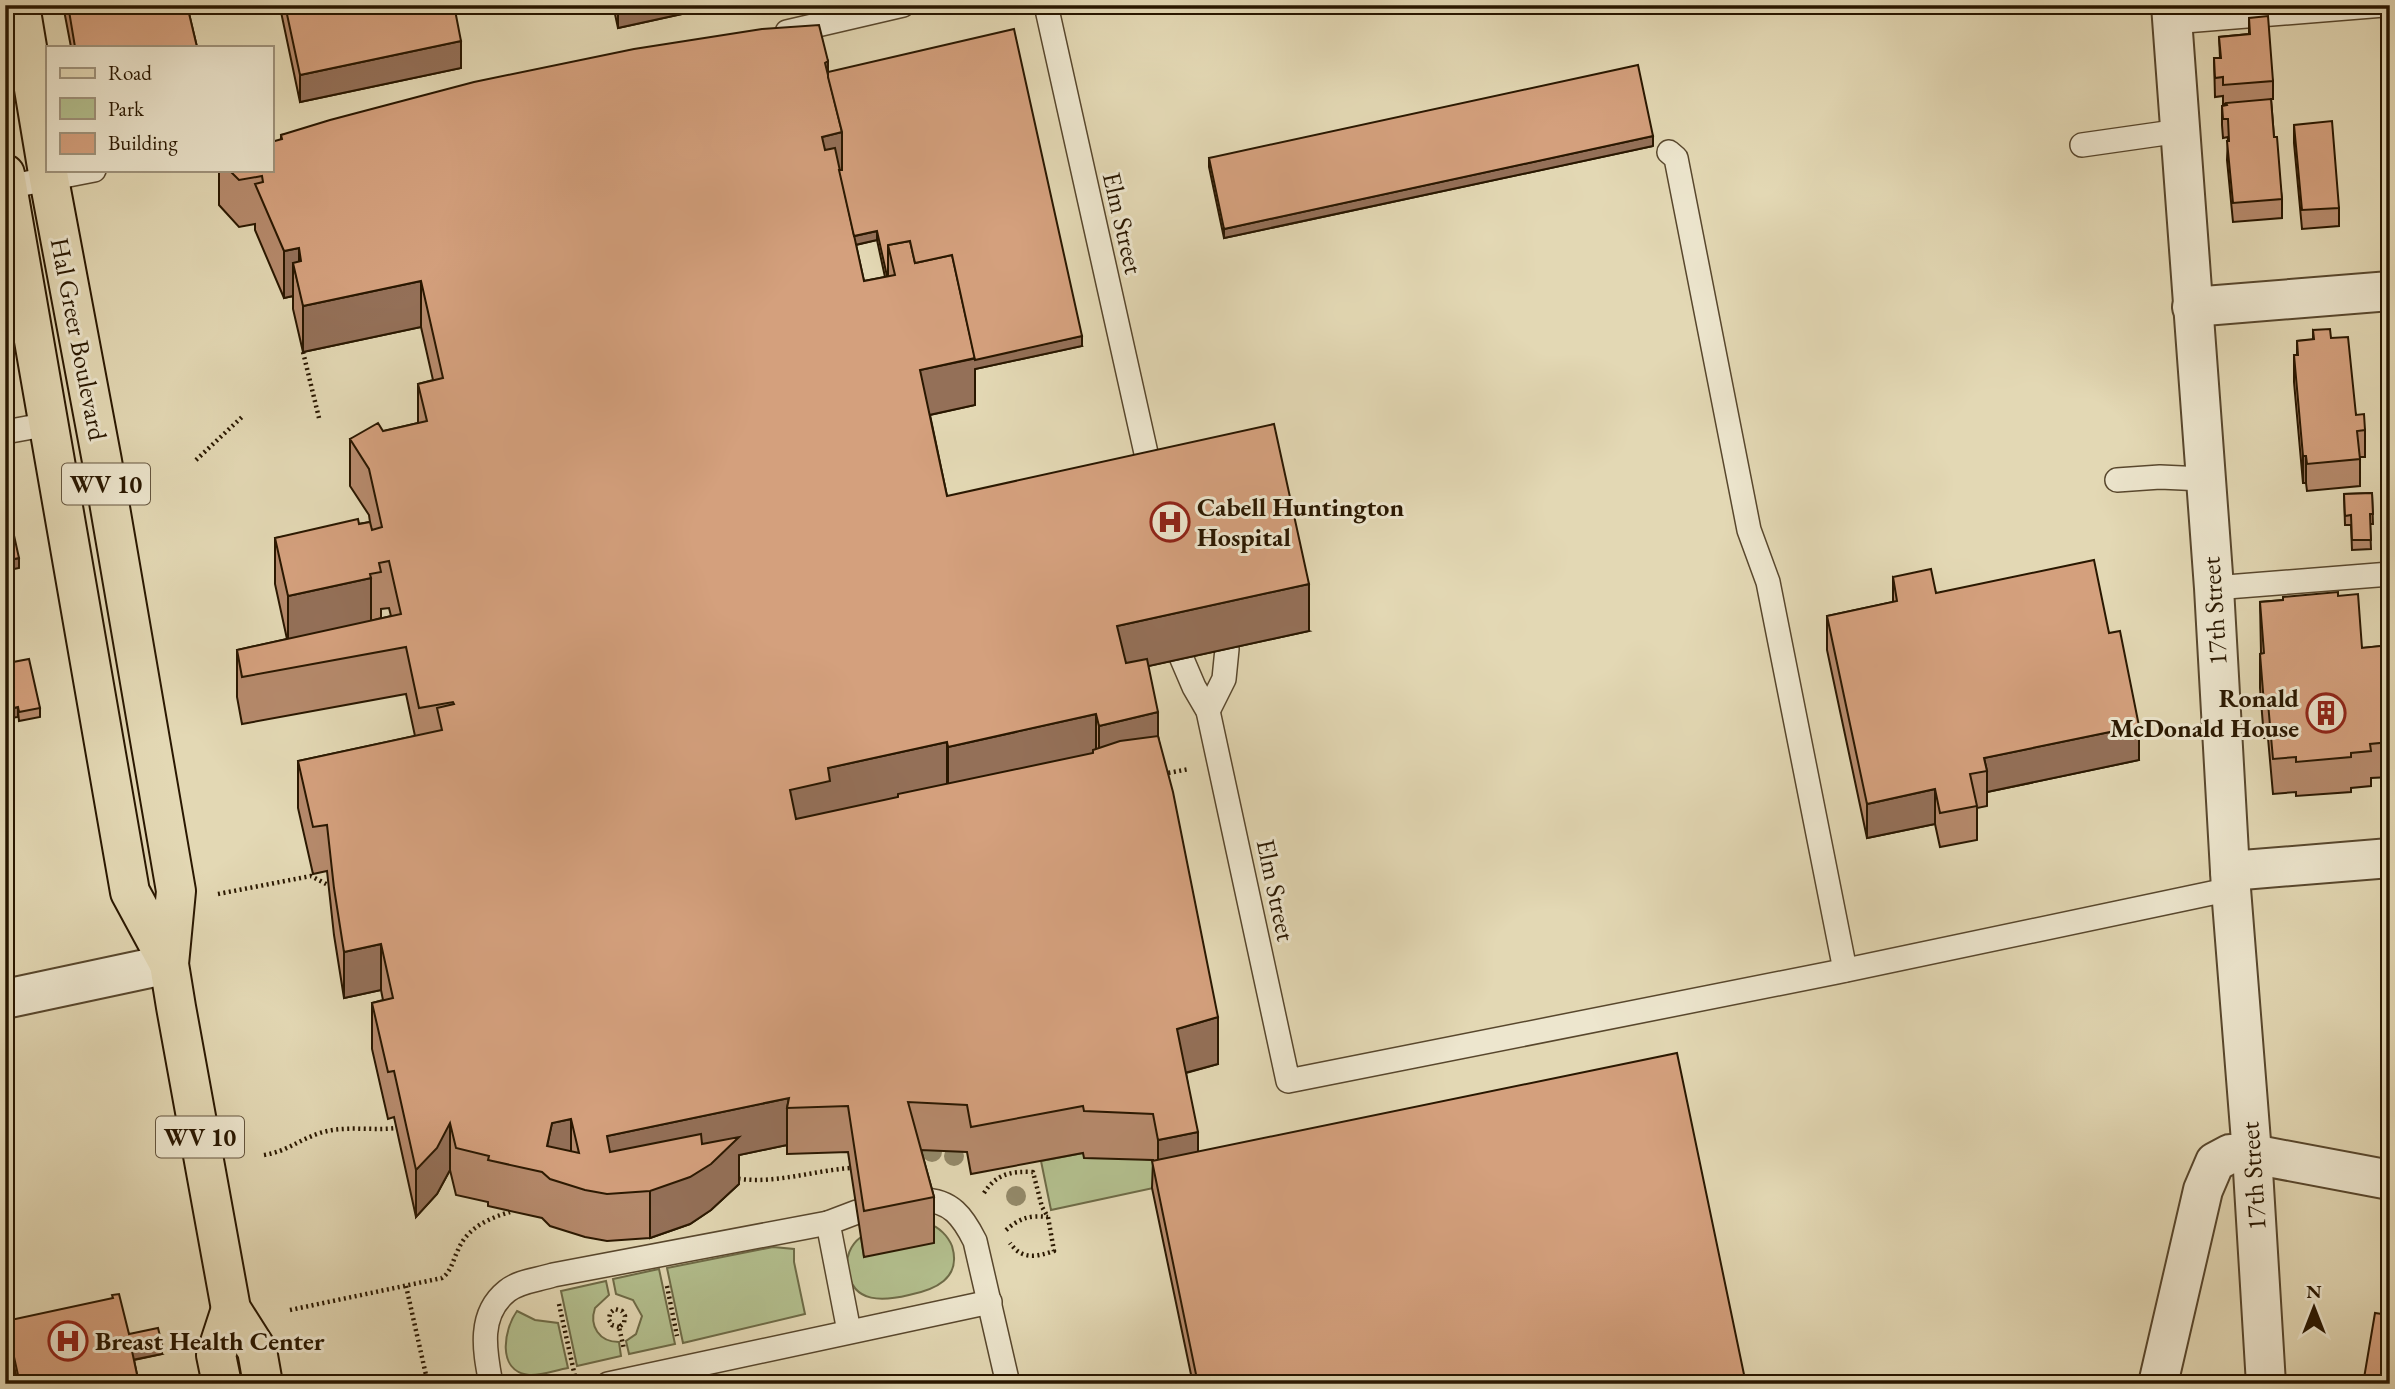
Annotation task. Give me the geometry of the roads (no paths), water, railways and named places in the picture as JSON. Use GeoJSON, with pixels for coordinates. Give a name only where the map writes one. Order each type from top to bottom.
{"type":"FeatureCollection","features":[{"type":"Feature","properties":{"kind":"main road","name":"Hal Greer Boulevard"},"geometry":{"type":"LineString","coordinates":[[20,5],[46,161]]}},
{"type":"Feature","properties":{"kind":"main road","name":"Hal Greer Boulevard"},"geometry":{"type":"LineString","coordinates":[[48,172],[102,461],[176,891],[169,964],[231,1309],[257,1350],[263,1384]]}},
{"type":"Feature","properties":{"kind":"main road","name":"Hal Greer Boulevard"},"geometry":{"type":"LineString","coordinates":[[6,181],[130,892],[169,964]]}},
{"type":"Feature","properties":{"kind":"main road","name":"Hal Greer Boulevard"},"geometry":{"type":"LineString","coordinates":[[222,1384],[216,1355],[231,1309]]}},
{"type":"Feature","properties":{"kind":"street","name":"17th Street"},"geometry":{"type":"LineString","coordinates":[[2171,13],[2214,588],[2266,1384]]}},
{"type":"Feature","properties":{"kind":"street"},"geometry":{"type":"LineString","coordinates":[[2192,307],[2390,291]]}},
{"type":"Feature","properties":{"kind":"street"},"geometry":{"type":"LineString","coordinates":[[2231,880],[2390,858]]}},
{"type":"Feature","properties":{"kind":"street"},"geometry":{"type":"LineString","coordinates":[[5,999],[169,964]]}},
{"type":"Feature","properties":{"kind":"street"},"geometry":{"type":"LineString","coordinates":[[2158,1384],[2180,1282],[2209,1172],[2215,1162],[2230,1154],[2252,1154],[2390,1180]]}},
{"type":"Feature","properties":{"kind":"lane"},"geometry":{"type":"LineString","coordinates":[[768,36],[903,5]]}},
{"type":"Feature","properties":{"kind":"lane","name":"Elm Street"},"geometry":{"type":"LineString","coordinates":[[1046,5],[1155,458],[1147,499]]}},
{"type":"Feature","properties":{"kind":"lane"},"geometry":{"type":"LineString","coordinates":[[2171,13],[2384,5]]}},
{"type":"Feature","properties":{"kind":"lane"},"geometry":{"type":"LineString","coordinates":[[2082,145],[2180,131]]}},
{"type":"Feature","properties":{"kind":"lane"},"geometry":{"type":"LineString","coordinates":[[1669,152],[1676,158],[1749,530],[1768,582],[1845,970],[2231,880]]}},
{"type":"Feature","properties":{"kind":"lane"},"geometry":{"type":"LineString","coordinates":[[6,181],[49,179],[84,172]]}},
{"type":"Feature","properties":{"kind":"lane"},"geometry":{"type":"LineString","coordinates":[[5,432],[49,424]]}},
{"type":"Feature","properties":{"kind":"lane"},"geometry":{"type":"LineString","coordinates":[[2117,480],[2160,477],[2204,479]]}},
{"type":"Feature","properties":{"kind":"lane"},"geometry":{"type":"LineString","coordinates":[[2214,588],[2390,574]]}},
{"type":"Feature","properties":{"kind":"lane"},"geometry":{"type":"LineString","coordinates":[[1208,710],[1224,679],[1227,649]]}},
{"type":"Feature","properties":{"kind":"lane","name":"Elm Street"},"geometry":{"type":"LineString","coordinates":[[1182,659],[1208,710],[1288,1081],[1845,970]]}},
{"type":"Feature","properties":{"kind":"lane"},"geometry":{"type":"LineString","coordinates":[[922,1200],[944,1202],[957,1211],[975,1241],[1008,1384]]}},
{"type":"Feature","properties":{"kind":"lane"},"geometry":{"type":"LineString","coordinates":[[491,1384],[484,1335],[489,1316],[507,1291],[522,1283],[828,1223],[857,1212]]}},
{"type":"Feature","properties":{"kind":"lane"},"geometry":{"type":"LineString","coordinates":[[828,1223],[849,1331]]}},
{"type":"Feature","properties":{"kind":"lane"},"geometry":{"type":"LineString","coordinates":[[608,1384],[990,1302]]}},
{"type":"Feature","properties":{"kind":"place","name":"Cabell Huntington Hospital"},"geometry":{"type":"Point","coordinates":[1170,522]}},
{"type":"Feature","properties":{"kind":"place","name":"Ronald McDonald House"},"geometry":{"type":"Point","coordinates":[2326,713]}},
{"type":"Feature","properties":{"kind":"place","name":"Breast Health Center"},"geometry":{"type":"Point","coordinates":[68,1341]}}]}
